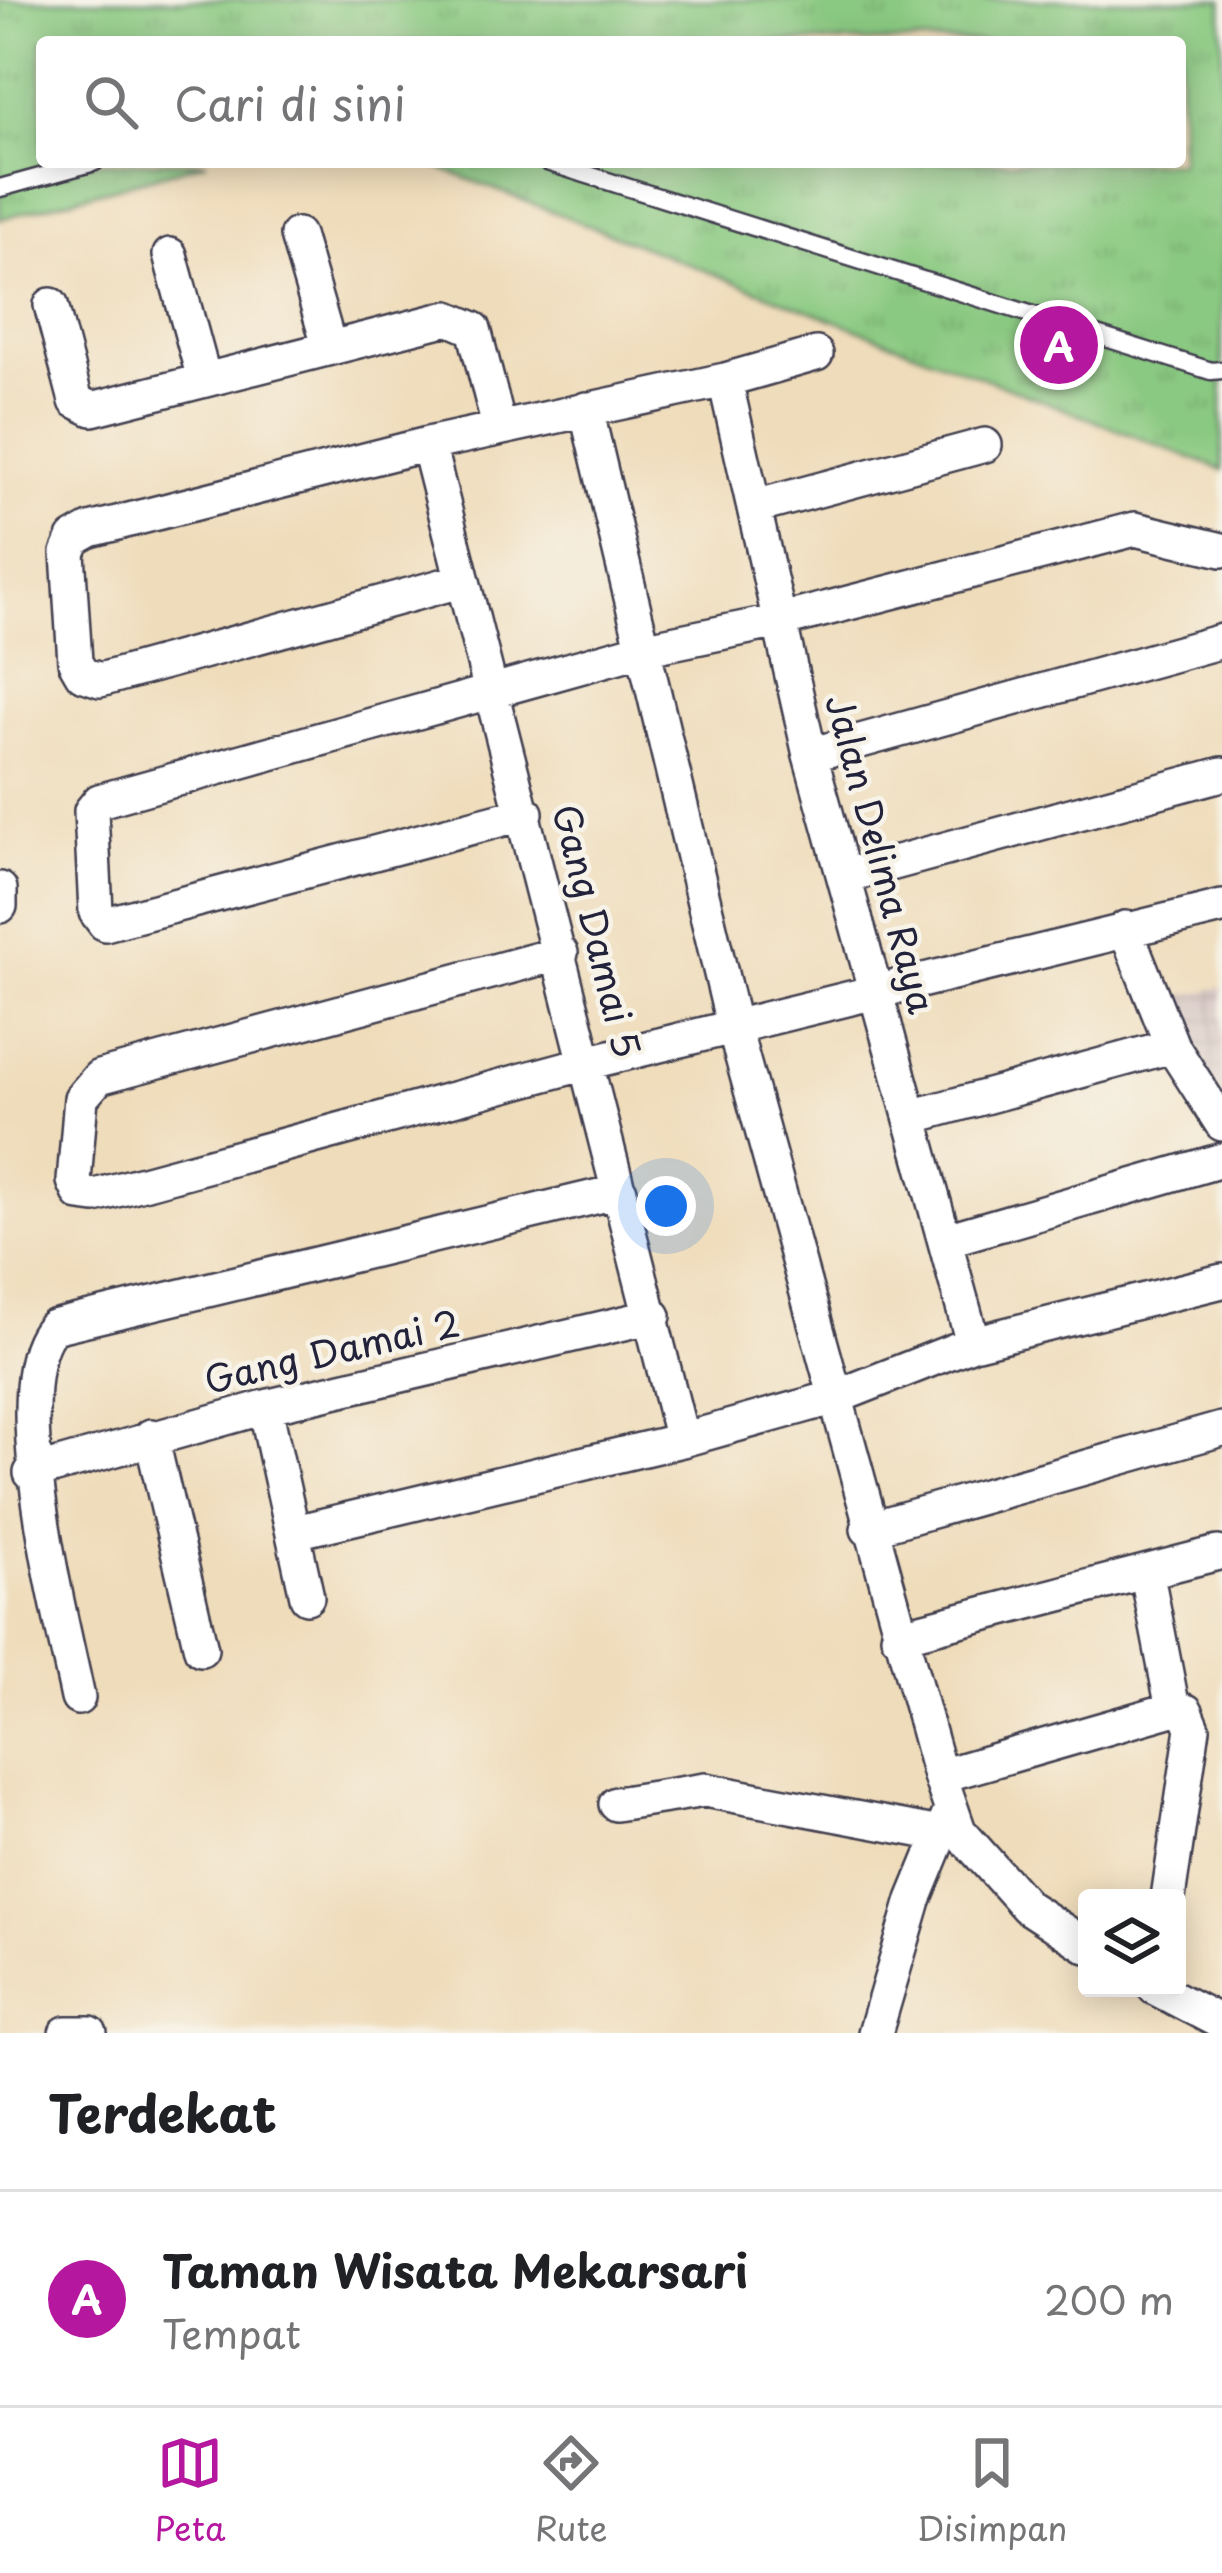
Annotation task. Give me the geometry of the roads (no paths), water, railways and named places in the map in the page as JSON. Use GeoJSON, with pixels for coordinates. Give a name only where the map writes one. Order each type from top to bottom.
{"type":"FeatureCollection","features":[{"type":"Feature","properties":{"kind":"street"},"geometry":{"type":"LineString","coordinates":[[297,235],[329,346]]}},
{"type":"Feature","properties":{"kind":"street"},"geometry":{"type":"LineString","coordinates":[[170,255],[204,379]]}},
{"type":"Feature","properties":{"kind":"street"},"geometry":{"type":"LineString","coordinates":[[51,305],[76,401],[83,407],[448,318],[463,320],[474,329],[499,427]]}},
{"type":"Feature","properties":{"kind":"street"},"geometry":{"type":"LineString","coordinates":[[460,581],[100,680],[82,674],[76,662],[68,553],[74,538],[428,444],[725,380],[816,355]]}},
{"type":"Feature","properties":{"kind":"street","name":"Jalan Delima Raya"},"geometry":{"type":"LineString","coordinates":[[725,380],[810,755],[973,1343]]}},
{"type":"Feature","properties":{"kind":"street"},"geometry":{"type":"LineString","coordinates":[[586,409],[734,1028],[944,1806],[959,1831],[1027,1907],[1078,1940]]}},
{"type":"Feature","properties":{"kind":"street","name":"Gang Damai 5"},"geometry":{"type":"LineString","coordinates":[[428,444],[460,581],[590,1062],[682,1440]]}},
{"type":"Feature","properties":{"kind":"street"},"geometry":{"type":"LineString","coordinates":[[755,507],[986,446]]}},
{"type":"Feature","properties":{"kind":"street"},"geometry":{"type":"LineString","coordinates":[[526,813],[105,923],[96,912],[91,811],[99,801],[646,648],[779,622],[1135,529],[1222,550]]}},
{"type":"Feature","properties":{"kind":"street"},"geometry":{"type":"LineString","coordinates":[[810,755],[1222,641]]}},
{"type":"Feature","properties":{"kind":"street"},"geometry":{"type":"LineString","coordinates":[[846,876],[1222,774]]}},
{"type":"Feature","properties":{"kind":"street"},"geometry":{"type":"LineString","coordinates":[[0,889],[0,906]]}},
{"type":"Feature","properties":{"kind":"street"},"geometry":{"type":"LineString","coordinates":[[561,953],[99,1078],[82,1098],[74,1181],[80,1194],[95,1196],[590,1062],[1222,908]]}},
{"type":"Feature","properties":{"kind":"street"},"geometry":{"type":"LineString","coordinates":[[1125,928],[1172,1046],[1222,1124]]}},
{"type":"Feature","properties":{"kind":"street"},"geometry":{"type":"LineString","coordinates":[[911,1117],[1172,1046]]}},
{"type":"Feature","properties":{"kind":"street"},"geometry":{"type":"LineString","coordinates":[[946,1240],[1222,1160]]}},
{"type":"Feature","properties":{"kind":"street"},"geometry":{"type":"LineString","coordinates":[[78,1698],[31,1473],[31,1362],[38,1340],[53,1327],[620,1191]]}},
{"type":"Feature","properties":{"kind":"street"},"geometry":{"type":"LineString","coordinates":[[295,1532],[682,1440],[836,1397],[973,1343],[1222,1281]]}},
{"type":"Feature","properties":{"kind":"street","name":"Gang Damai 2"},"geometry":{"type":"LineString","coordinates":[[31,1473],[265,1407],[654,1316]]}},
{"type":"Feature","properties":{"kind":"street"},"geometry":{"type":"LineString","coordinates":[[265,1407],[307,1598]]}},
{"type":"Feature","properties":{"kind":"street"},"geometry":{"type":"LineString","coordinates":[[868,1528],[1222,1429]]}},
{"type":"Feature","properties":{"kind":"street"},"geometry":{"type":"LineString","coordinates":[[151,1436],[201,1649]]}},
{"type":"Feature","properties":{"kind":"street"},"geometry":{"type":"LineString","coordinates":[[898,1636],[1218,1553]]}},
{"type":"Feature","properties":{"kind":"street"},"geometry":{"type":"LineString","coordinates":[[1147,1575],[1173,1709]]}},
{"type":"Feature","properties":{"kind":"street"},"geometry":{"type":"LineString","coordinates":[[616,1804],[705,1790],[944,1806],[1173,1709],[1186,1711],[1193,1728],[1169,1889]]}},
{"type":"Feature","properties":{"kind":"street"},"geometry":{"type":"LineString","coordinates":[[875,2033],[944,1806]]}},
{"type":"Feature","properties":{"kind":"street"},"geometry":{"type":"LineString","coordinates":[[1172,1997],[1222,2023]]}},
{"type":"Feature","properties":{"kind":"street"},"geometry":{"type":"LineString","coordinates":[[66,2033],[90,2033]]}},
{"type":"Feature","properties":{"kind":"lane"},"geometry":{"type":"LineString","coordinates":[[0,188],[73,168]]}},
{"type":"Feature","properties":{"kind":"lane"},"geometry":{"type":"LineString","coordinates":[[566,168],[1211,371],[1222,370]]}},
{"type":"Feature","properties":{"kind":"place","name":"Taman Wisata Mekarsari"},"geometry":{"type":"Point","coordinates":[1059,345]}}]}
